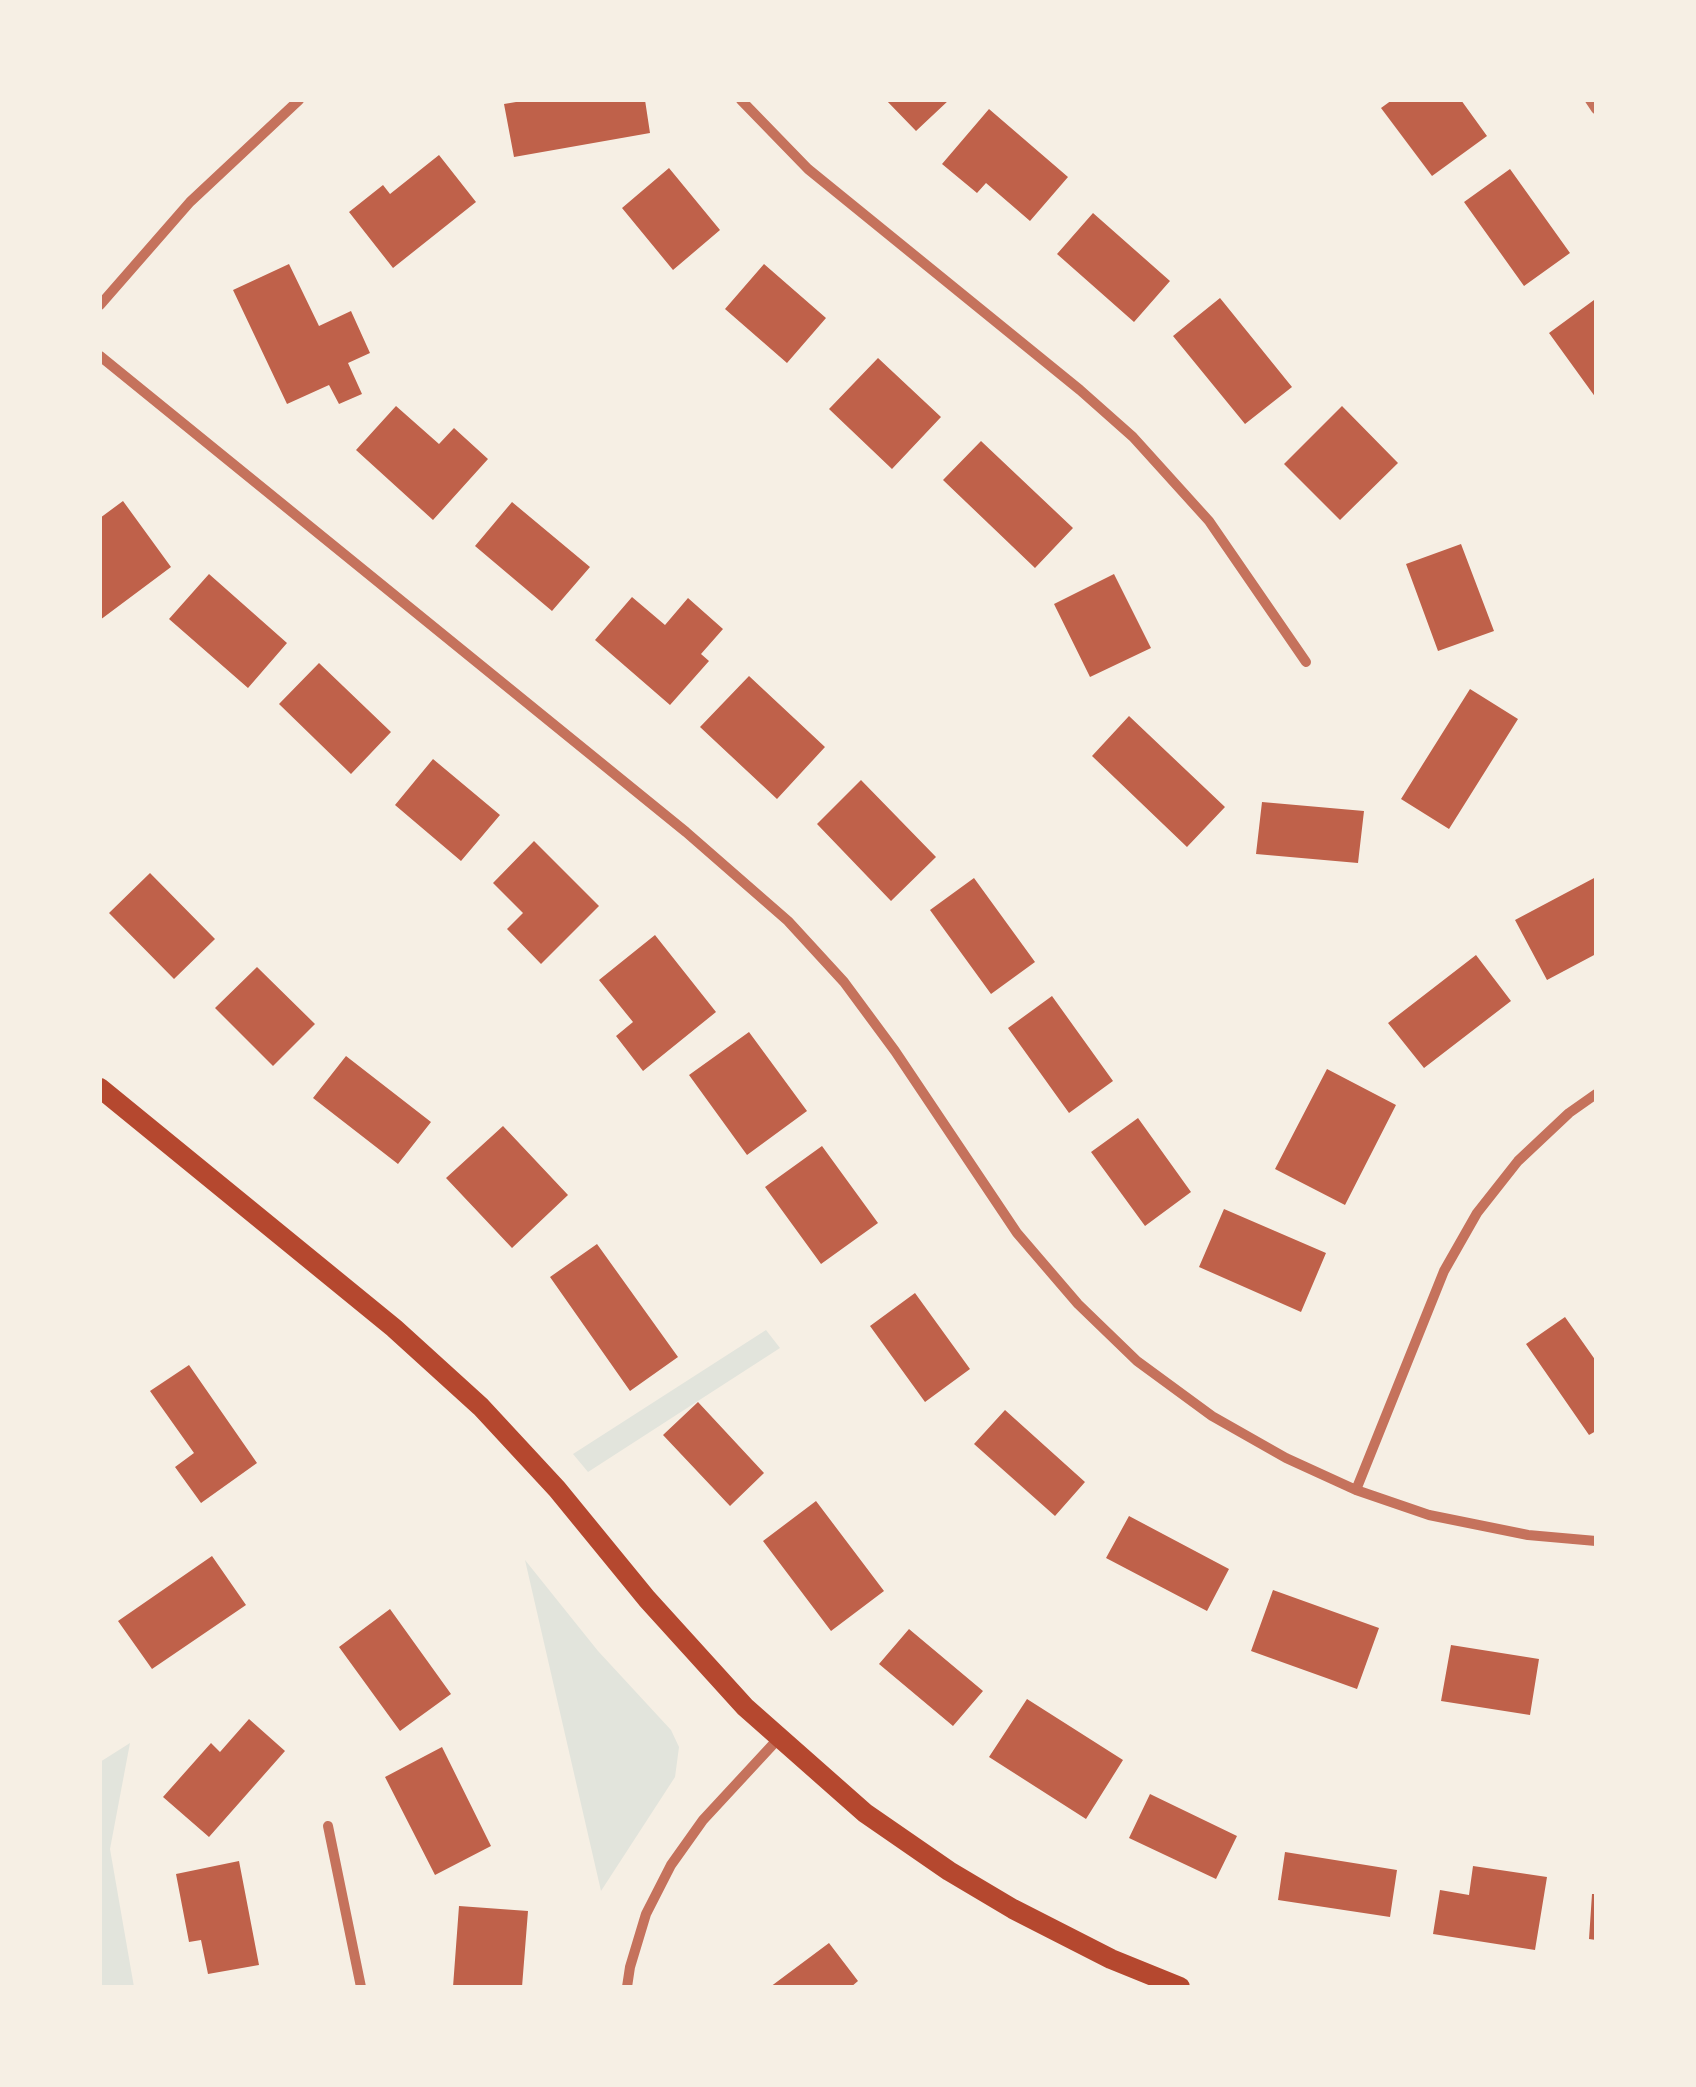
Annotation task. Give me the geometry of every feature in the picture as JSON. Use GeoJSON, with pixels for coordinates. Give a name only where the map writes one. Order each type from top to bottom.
{"type":"FeatureCollection","features":[{"type":"Feature","properties":{"kind":"main road"},"geometry":{"type":"LineString","coordinates":[[100,1088],[394,1328],[481,1407],[557,1489],[647,1598],[778,1739],[865,1813],[948,1871],[1013,1909],[1145,1980],[1180,1987]]}},
{"type":"Feature","properties":{"kind":"street"},"geometry":{"type":"LineString","coordinates":[[100,305],[190,202],[299,100]]}},
{"type":"Feature","properties":{"kind":"street"},"geometry":{"type":"LineString","coordinates":[[741,100],[808,170],[1080,390],[1132,437],[1209,521],[1306,662]]}},
{"type":"Feature","properties":{"kind":"street"},"geometry":{"type":"LineString","coordinates":[[1590,100],[1596,109]]}},
{"type":"Feature","properties":{"kind":"street"},"geometry":{"type":"LineString","coordinates":[[100,356],[686,832],[788,921],[844,982],[895,1051],[1017,1233],[1078,1304],[1137,1360],[1212,1416],[1286,1458],[1356,1490],[1429,1515],[1528,1535],[1596,1541]]}},
{"type":"Feature","properties":{"kind":"street"},"geometry":{"type":"LineString","coordinates":[[1356,1490],[1444,1271],[1477,1214],[1518,1161],[1569,1113],[1596,1094]]}},
{"type":"Feature","properties":{"kind":"street"},"geometry":{"type":"LineString","coordinates":[[627,1987],[646,1914],[671,1865],[703,1820],[778,1739]]}},
{"type":"Feature","properties":{"kind":"street"},"geometry":{"type":"LineString","coordinates":[[328,1826],[361,1987]]}},
{"type":"Feature","properties":{"kind":"shaded area"},"geometry":{"type":"Polygon","coordinates":[[[766,1330],[780,1348],[588,1472],[573,1454],[766,1330]]]}},
{"type":"Feature","properties":{"kind":"shaded area"},"geometry":{"type":"Polygon","coordinates":[[[525,1560],[598,1651],[671,1730],[679,1747],[675,1777],[601,1891],[525,1560]]]}},
{"type":"Feature","properties":{"kind":"shaded area"},"geometry":{"type":"Polygon","coordinates":[[[130,1743],[110,1849],[134,1987],[100,1987],[100,1762],[130,1743]]]}},
{"type":"Feature","properties":{"kind":"building"},"geometry":{"type":"Polygon","coordinates":[[[528,100],[645,100],[650,133],[514,157],[504,104],[528,100]]]}},
{"type":"Feature","properties":{"kind":"building"},"geometry":{"type":"Polygon","coordinates":[[[886,100],[949,100],[916,131],[886,100]]]}},
{"type":"Feature","properties":{"kind":"building"},"geometry":{"type":"Polygon","coordinates":[[[1392,100],[1461,100],[1487,136],[1432,176],[1381,108],[1392,100]]]}},
{"type":"Feature","properties":{"kind":"building"},"geometry":{"type":"Polygon","coordinates":[[[989,109],[1068,177],[1030,221],[986,183],[977,193],[942,164],[989,109]]]}},
{"type":"Feature","properties":{"kind":"building"},"geometry":{"type":"Polygon","coordinates":[[[439,155],[476,202],[393,268],[349,212],[383,185],[390,194],[439,155]]]}},
{"type":"Feature","properties":{"kind":"building"},"geometry":{"type":"Polygon","coordinates":[[[669,168],[720,230],[673,270],[622,208],[669,168]]]}},
{"type":"Feature","properties":{"kind":"building"},"geometry":{"type":"Polygon","coordinates":[[[1510,169],[1570,253],[1524,286],[1464,202],[1510,169]]]}},
{"type":"Feature","properties":{"kind":"building"},"geometry":{"type":"Polygon","coordinates":[[[1093,213],[1170,281],[1134,322],[1057,254],[1093,213]]]}},
{"type":"Feature","properties":{"kind":"building"},"geometry":{"type":"Polygon","coordinates":[[[289,264],[319,326],[351,311],[370,353],[348,363],[362,394],[339,404],[329,385],[287,404],[233,290],[289,264]]]}},
{"type":"Feature","properties":{"kind":"building"},"geometry":{"type":"Polygon","coordinates":[[[764,264],[826,318],[787,363],[725,309],[764,264]]]}},
{"type":"Feature","properties":{"kind":"building"},"geometry":{"type":"Polygon","coordinates":[[[1220,298],[1292,387],[1245,424],[1173,336],[1220,298]]]}},
{"type":"Feature","properties":{"kind":"building"},"geometry":{"type":"Polygon","coordinates":[[[1596,302],[1596,398],[1549,333],[1596,302]]]}},
{"type":"Feature","properties":{"kind":"building"},"geometry":{"type":"Polygon","coordinates":[[[878,358],[941,417],[892,469],[829,409],[878,358]]]}},
{"type":"Feature","properties":{"kind":"building"},"geometry":{"type":"Polygon","coordinates":[[[396,406],[439,444],[454,428],[488,459],[433,520],[356,450],[396,406]]]}},
{"type":"Feature","properties":{"kind":"building"},"geometry":{"type":"Polygon","coordinates":[[[1342,406],[1398,463],[1340,520],[1284,464],[1342,406]]]}},
{"type":"Feature","properties":{"kind":"building"},"geometry":{"type":"Polygon","coordinates":[[[981,441],[1073,528],[1035,568],[943,480],[981,441]]]}},
{"type":"Feature","properties":{"kind":"building"},"geometry":{"type":"Polygon","coordinates":[[[123,501],[171,567],[100,620],[100,518],[123,501]]]}},
{"type":"Feature","properties":{"kind":"building"},"geometry":{"type":"Polygon","coordinates":[[[512,502],[590,567],[552,611],[475,546],[512,502]]]}},
{"type":"Feature","properties":{"kind":"building"},"geometry":{"type":"Polygon","coordinates":[[[1461,544],[1494,631],[1438,651],[1406,564],[1461,544]]]}},
{"type":"Feature","properties":{"kind":"building"},"geometry":{"type":"Polygon","coordinates":[[[209,574],[287,643],[248,688],[169,619],[209,574]]]}},
{"type":"Feature","properties":{"kind":"building"},"geometry":{"type":"Polygon","coordinates":[[[1114,574],[1151,648],[1090,677],[1054,604],[1114,574]]]}},
{"type":"Feature","properties":{"kind":"building"},"geometry":{"type":"Polygon","coordinates":[[[632,597],[665,625],[688,598],[723,629],[701,654],[709,661],[670,705],[595,640],[632,597]]]}},
{"type":"Feature","properties":{"kind":"building"},"geometry":{"type":"Polygon","coordinates":[[[319,663],[391,732],[351,774],[279,704],[319,663]]]}},
{"type":"Feature","properties":{"kind":"building"},"geometry":{"type":"Polygon","coordinates":[[[749,676],[825,747],[777,799],[700,727],[749,676]]]}},
{"type":"Feature","properties":{"kind":"building"},"geometry":{"type":"Polygon","coordinates":[[[1470,689],[1518,719],[1449,829],[1401,799],[1470,689]]]}},
{"type":"Feature","properties":{"kind":"building"},"geometry":{"type":"Polygon","coordinates":[[[1129,716],[1225,807],[1187,847],[1092,756],[1129,716]]]}},
{"type":"Feature","properties":{"kind":"building"},"geometry":{"type":"Polygon","coordinates":[[[433,759],[500,815],[461,861],[395,805],[433,759]]]}},
{"type":"Feature","properties":{"kind":"building"},"geometry":{"type":"Polygon","coordinates":[[[861,780],[936,857],[891,901],[817,824],[861,780]]]}},
{"type":"Feature","properties":{"kind":"building"},"geometry":{"type":"Polygon","coordinates":[[[1262,802],[1364,811],[1358,863],[1256,854],[1262,802]]]}},
{"type":"Feature","properties":{"kind":"building"},"geometry":{"type":"Polygon","coordinates":[[[534,841],[599,906],[541,964],[507,929],[523,913],[493,883],[534,841]]]}},
{"type":"Feature","properties":{"kind":"building"},"geometry":{"type":"Polygon","coordinates":[[[150,873],[215,939],[174,979],[109,913],[150,873]]]}},
{"type":"Feature","properties":{"kind":"building"},"geometry":{"type":"Polygon","coordinates":[[[1596,877],[1596,954],[1547,980],[1515,920],[1596,877]]]}},
{"type":"Feature","properties":{"kind":"building"},"geometry":{"type":"Polygon","coordinates":[[[974,878],[1035,962],[991,994],[930,910],[974,878]]]}},
{"type":"Feature","properties":{"kind":"building"},"geometry":{"type":"Polygon","coordinates":[[[655,935],[716,1012],[643,1071],[616,1036],[633,1022],[599,980],[655,935]]]}},
{"type":"Feature","properties":{"kind":"building"},"geometry":{"type":"Polygon","coordinates":[[[1476,955],[1511,1001],[1424,1068],[1388,1023],[1476,955]]]}},
{"type":"Feature","properties":{"kind":"building"},"geometry":{"type":"Polygon","coordinates":[[[257,967],[315,1024],[273,1066],[215,1008],[257,967]]]}},
{"type":"Feature","properties":{"kind":"building"},"geometry":{"type":"Polygon","coordinates":[[[1052,996],[1113,1081],[1069,1113],[1008,1028],[1052,996]]]}},
{"type":"Feature","properties":{"kind":"building"},"geometry":{"type":"Polygon","coordinates":[[[749,1032],[807,1111],[747,1155],[689,1075],[749,1032]]]}},
{"type":"Feature","properties":{"kind":"building"},"geometry":{"type":"Polygon","coordinates":[[[346,1056],[431,1122],[398,1164],[313,1098],[346,1056]]]}},
{"type":"Feature","properties":{"kind":"building"},"geometry":{"type":"Polygon","coordinates":[[[1327,1069],[1396,1105],[1345,1205],[1275,1169],[1327,1069]]]}},
{"type":"Feature","properties":{"kind":"building"},"geometry":{"type":"Polygon","coordinates":[[[1138,1118],[1191,1192],[1145,1226],[1091,1152],[1138,1118]]]}},
{"type":"Feature","properties":{"kind":"building"},"geometry":{"type":"Polygon","coordinates":[[[503,1126],[568,1195],[512,1248],[446,1178],[503,1126]]]}},
{"type":"Feature","properties":{"kind":"building"},"geometry":{"type":"Polygon","coordinates":[[[822,1146],[878,1223],[821,1264],[765,1187],[822,1146]]]}},
{"type":"Feature","properties":{"kind":"building"},"geometry":{"type":"Polygon","coordinates":[[[1224,1209],[1326,1253],[1301,1312],[1199,1267],[1224,1209]]]}},
{"type":"Feature","properties":{"kind":"building"},"geometry":{"type":"Polygon","coordinates":[[[597,1244],[678,1357],[630,1391],[550,1277],[597,1244]]]}},
{"type":"Feature","properties":{"kind":"building"},"geometry":{"type":"Polygon","coordinates":[[[915,1293],[970,1369],[925,1402],[870,1326],[915,1293]]]}},
{"type":"Feature","properties":{"kind":"building"},"geometry":{"type":"Polygon","coordinates":[[[1565,1317],[1596,1361],[1596,1431],[1589,1435],[1526,1344],[1565,1317]]]}},
{"type":"Feature","properties":{"kind":"building"},"geometry":{"type":"Polygon","coordinates":[[[189,1365],[257,1463],[201,1503],[175,1467],[194,1453],[150,1391],[189,1365]]]}},
{"type":"Feature","properties":{"kind":"building"},"geometry":{"type":"Polygon","coordinates":[[[698,1402],[764,1473],[730,1506],[663,1435],[698,1402]]]}},
{"type":"Feature","properties":{"kind":"building"},"geometry":{"type":"Polygon","coordinates":[[[1005,1410],[1085,1482],[1055,1516],[974,1444],[1005,1410]]]}},
{"type":"Feature","properties":{"kind":"building"},"geometry":{"type":"Polygon","coordinates":[[[816,1501],[884,1591],[831,1631],[763,1541],[816,1501]]]}},
{"type":"Feature","properties":{"kind":"building"},"geometry":{"type":"Polygon","coordinates":[[[1129,1516],[1229,1569],[1207,1611],[1106,1558],[1129,1516]]]}},
{"type":"Feature","properties":{"kind":"building"},"geometry":{"type":"Polygon","coordinates":[[[212,1556],[246,1605],[152,1669],[118,1621],[212,1556]]]}},
{"type":"Feature","properties":{"kind":"building"},"geometry":{"type":"Polygon","coordinates":[[[1273,1590],[1379,1628],[1357,1689],[1251,1651],[1273,1590]]]}},
{"type":"Feature","properties":{"kind":"building"},"geometry":{"type":"Polygon","coordinates":[[[390,1609],[451,1694],[400,1731],[339,1647],[390,1609]]]}},
{"type":"Feature","properties":{"kind":"building"},"geometry":{"type":"Polygon","coordinates":[[[909,1629],[983,1691],[953,1726],[879,1664],[909,1629]]]}},
{"type":"Feature","properties":{"kind":"building"},"geometry":{"type":"Polygon","coordinates":[[[1451,1645],[1539,1659],[1530,1715],[1441,1701],[1451,1645]]]}},
{"type":"Feature","properties":{"kind":"building"},"geometry":{"type":"Polygon","coordinates":[[[1027,1699],[1123,1760],[1086,1819],[989,1757],[1027,1699]]]}},
{"type":"Feature","properties":{"kind":"building"},"geometry":{"type":"Polygon","coordinates":[[[249,1719],[285,1751],[209,1837],[163,1797],[211,1743],[220,1752],[249,1719]]]}},
{"type":"Feature","properties":{"kind":"building"},"geometry":{"type":"Polygon","coordinates":[[[442,1747],[491,1846],[435,1875],[385,1777],[442,1747]]]}},
{"type":"Feature","properties":{"kind":"building"},"geometry":{"type":"Polygon","coordinates":[[[1150,1794],[1237,1836],[1216,1879],[1129,1838],[1150,1794]]]}},
{"type":"Feature","properties":{"kind":"building"},"geometry":{"type":"Polygon","coordinates":[[[1285,1852],[1397,1870],[1390,1917],[1278,1900],[1285,1852]]]}},
{"type":"Feature","properties":{"kind":"building"},"geometry":{"type":"Polygon","coordinates":[[[239,1861],[259,1965],[208,1974],[201,1940],[189,1942],[176,1874],[239,1861]]]}},
{"type":"Feature","properties":{"kind":"building"},"geometry":{"type":"Polygon","coordinates":[[[1473,1866],[1547,1877],[1535,1950],[1433,1934],[1440,1890],[1469,1895],[1473,1866]]]}},
{"type":"Feature","properties":{"kind":"building"},"geometry":{"type":"Polygon","coordinates":[[[1592,1894],[1596,1894],[1596,1940],[1589,1939],[1592,1894]]]}},
{"type":"Feature","properties":{"kind":"building"},"geometry":{"type":"Polygon","coordinates":[[[459,1906],[528,1911],[522,1987],[453,1987],[459,1906]]]}},
{"type":"Feature","properties":{"kind":"building"},"geometry":{"type":"Polygon","coordinates":[[[829,1943],[858,1981],[851,1987],[770,1987],[829,1943]]]}}]}
